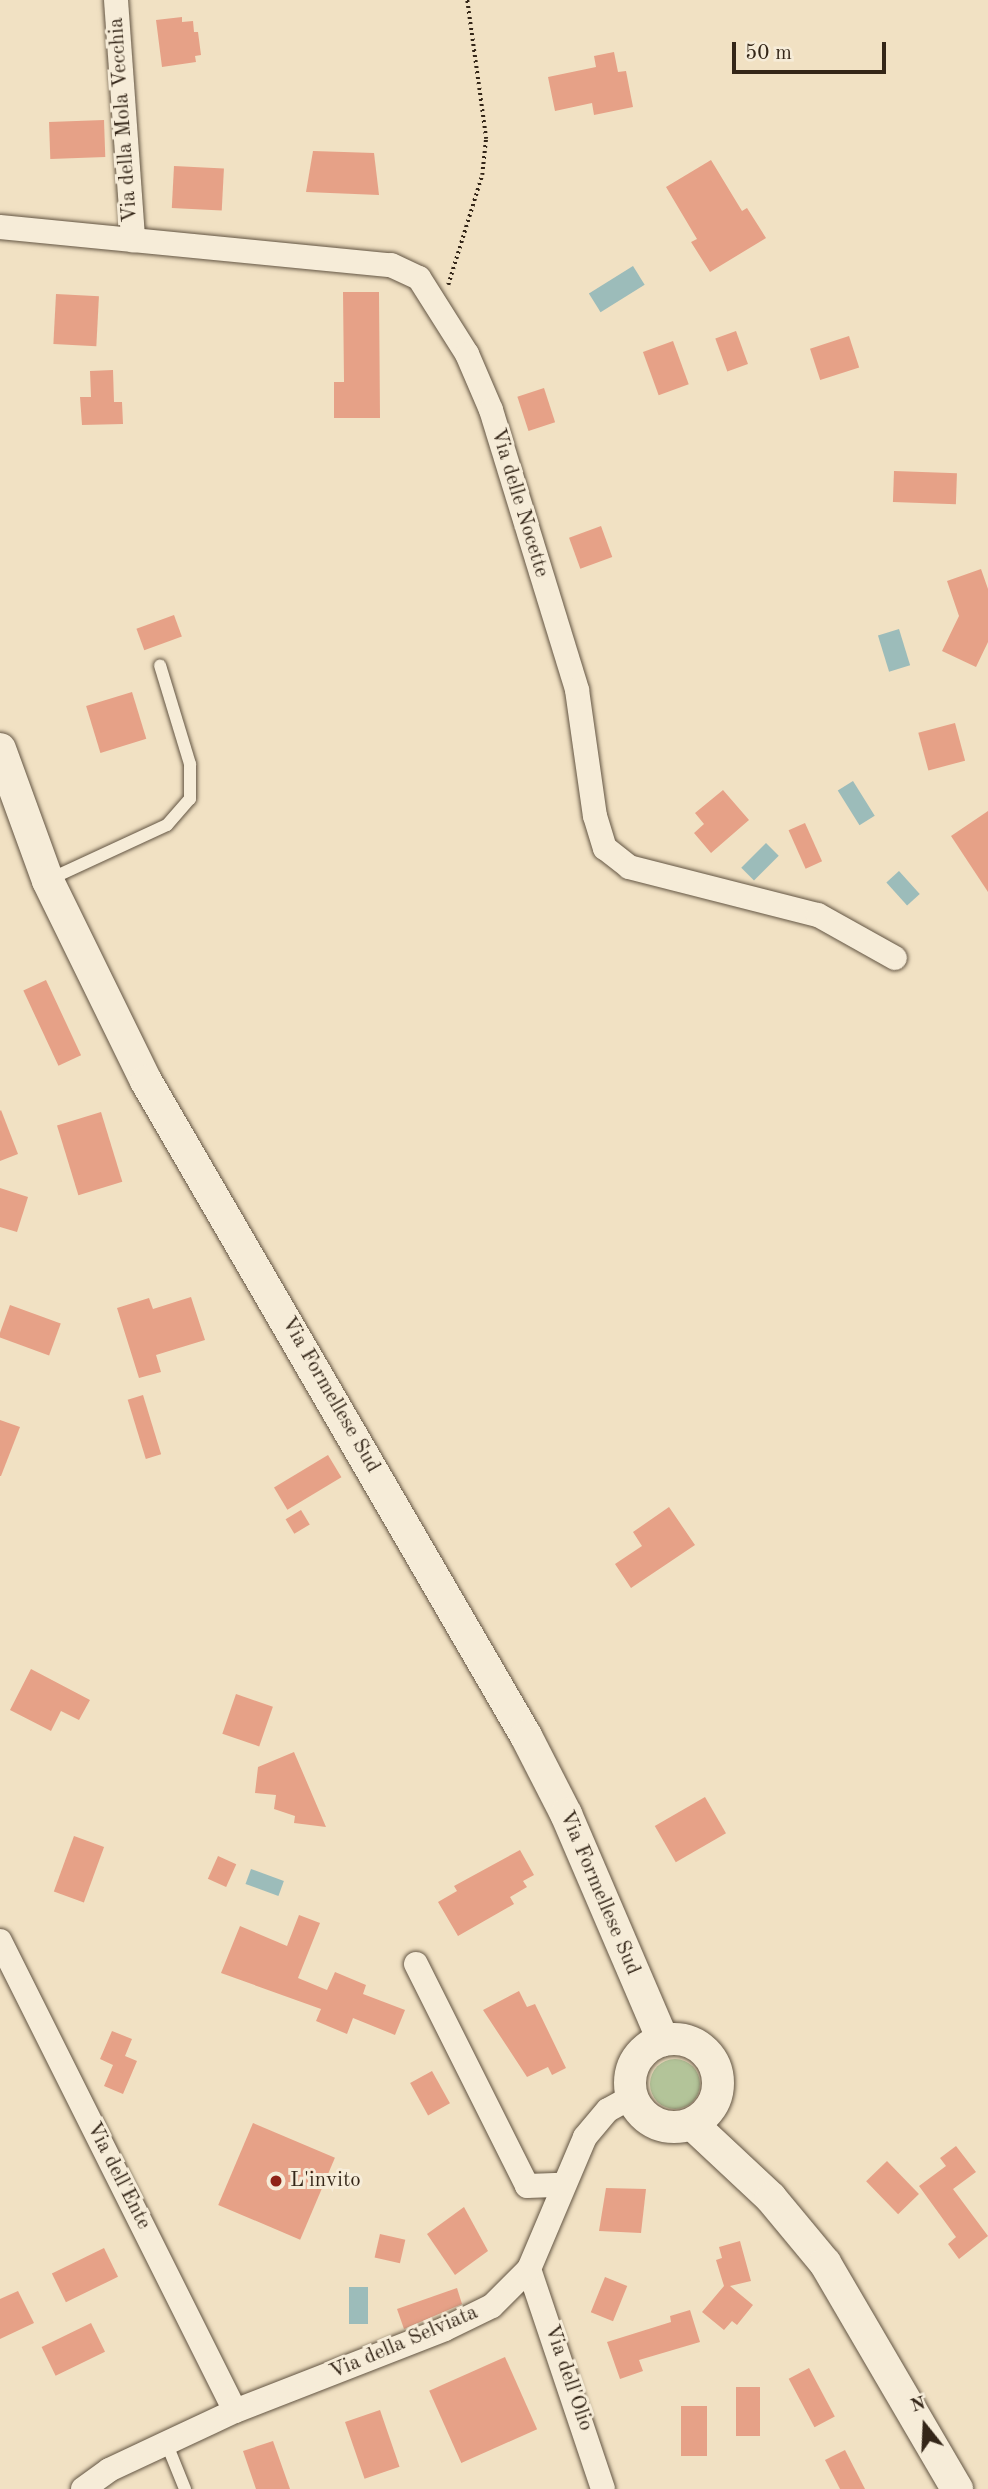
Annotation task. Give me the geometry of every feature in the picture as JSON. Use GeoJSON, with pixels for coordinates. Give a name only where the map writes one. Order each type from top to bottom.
{"type":"FeatureCollection","features":[{"type":"Feature","properties":{"kind":"street","name":"Via della Mola Vecchia"},"geometry":{"type":"LineString","coordinates":[[116,0],[133,240]]}},
{"type":"Feature","properties":{"kind":"street","name":"Via delle Nocette"},"geometry":{"type":"LineString","coordinates":[[0,227],[401,268],[419,278],[441,311],[486,395],[566,650],[584,721],[595,816],[605,848],[629,867],[818,915],[895,958]]}},
{"type":"Feature","properties":{"kind":"street","name":"Via Formellese Sud"},"geometry":{"type":"LineString","coordinates":[[0,749],[47,881],[146,1081],[531,1746],[663,2040]]}},
{"type":"Feature","properties":{"kind":"street","name":"Via dell'Ente"},"geometry":{"type":"LineString","coordinates":[[0,1941],[235,2411]]}},
{"type":"Feature","properties":{"kind":"street"},"geometry":{"type":"LineString","coordinates":[[416,1964],[527,2186],[543,2233]]}},
{"type":"Feature","properties":{"kind":"street"},"geometry":{"type":"LineString","coordinates":[[663,2040],[691,2042],[703,2050],[715,2068],[718,2090],[713,2104],[692,2124],[670,2127],[649,2120],[631,2097],[629,2083],[635,2062],[649,2046],[663,2040]]}},
{"type":"Feature","properties":{"kind":"street","name":"Via della Selviata"},"geometry":{"type":"LineString","coordinates":[[83,2489],[108,2470],[166,2442],[235,2411],[463,2321],[505,2296],[529,2269],[562,2185],[593,2126],[608,2110],[631,2097]]}},
{"type":"Feature","properties":{"kind":"street"},"geometry":{"type":"LineString","coordinates":[[692,2124],[771,2198],[825,2263],[957,2489]]}},
{"type":"Feature","properties":{"kind":"street"},"geometry":{"type":"LineString","coordinates":[[527,2186],[562,2185]]}},
{"type":"Feature","properties":{"kind":"street","name":"Via dell'Olio"},"geometry":{"type":"LineString","coordinates":[[529,2269],[603,2489]]}},
{"type":"Feature","properties":{"kind":"lane"},"geometry":{"type":"LineString","coordinates":[[47,881],[167,825],[190,799],[193,783],[188,755],[160,665]]}},
{"type":"Feature","properties":{"kind":"lane"},"geometry":{"type":"LineString","coordinates":[[166,2442],[185,2489]]}},
{"type":"Feature","properties":{"kind":"path"},"geometry":{"type":"LineString","coordinates":[[441,311],[482,175],[486,139],[467,0]]}},
{"type":"Feature","properties":{"kind":"green space"},"geometry":{"type":"Polygon","coordinates":[[[675,2059],[693,2066],[700,2084],[693,2102],[675,2109],[657,2102],[650,2084],[657,2066],[675,2059]]]}},
{"type":"Feature","properties":{"kind":"water"},"geometry":{"type":"Polygon","coordinates":[[[633,266],[645,285],[601,312],[589,294],[633,266]]]}},
{"type":"Feature","properties":{"kind":"water"},"geometry":{"type":"Polygon","coordinates":[[[899,629],[910,665],[889,672],[878,635],[899,629]]]}},
{"type":"Feature","properties":{"kind":"water"},"geometry":{"type":"Polygon","coordinates":[[[853,781],[875,816],[859,825],[838,791],[853,781]]]}},
{"type":"Feature","properties":{"kind":"water"},"geometry":{"type":"Polygon","coordinates":[[[766,843],[779,856],[754,880],[741,868],[766,843]]]}},
{"type":"Feature","properties":{"kind":"water"},"geometry":{"type":"Polygon","coordinates":[[[899,871],[920,894],[907,905],[886,882],[899,871]]]}},
{"type":"Feature","properties":{"kind":"water"},"geometry":{"type":"Polygon","coordinates":[[[251,1869],[284,1881],[278,1896],[246,1884],[251,1869]]]}},
{"type":"Feature","properties":{"kind":"water"},"geometry":{"type":"Polygon","coordinates":[[[349,2287],[368,2287],[368,2324],[349,2324],[349,2287]]]}},
{"type":"Feature","properties":{"kind":"building"},"geometry":{"type":"Polygon","coordinates":[[[182,17],[182,22],[193,21],[194,32],[198,32],[201,55],[195,56],[196,62],[162,67],[156,20],[182,17]]]}},
{"type":"Feature","properties":{"kind":"building"},"geometry":{"type":"Polygon","coordinates":[[[614,52],[618,72],[626,71],[633,107],[594,115],[592,103],[555,111],[548,77],[596,67],[594,56],[614,52]]]}},
{"type":"Feature","properties":{"kind":"building"},"geometry":{"type":"Polygon","coordinates":[[[104,120],[105,157],[50,159],[49,122],[104,120]]]}},
{"type":"Feature","properties":{"kind":"building"},"geometry":{"type":"Polygon","coordinates":[[[313,151],[374,153],[379,195],[306,192],[313,151]]]}},
{"type":"Feature","properties":{"kind":"building"},"geometry":{"type":"Polygon","coordinates":[[[711,160],[742,211],[747,208],[766,238],[710,272],[691,242],[697,239],[666,187],[711,160]]]}},
{"type":"Feature","properties":{"kind":"building"},"geometry":{"type":"Polygon","coordinates":[[[174,166],[224,169],[222,211],[172,208],[174,166]]]}},
{"type":"Feature","properties":{"kind":"building"},"geometry":{"type":"Polygon","coordinates":[[[343,292],[379,292],[380,418],[334,418],[334,382],[344,382],[343,292]]]}},
{"type":"Feature","properties":{"kind":"building"},"geometry":{"type":"Polygon","coordinates":[[[56,294],[99,296],[96,346],[53,344],[56,294]]]}},
{"type":"Feature","properties":{"kind":"building"},"geometry":{"type":"Polygon","coordinates":[[[736,331],[748,364],[727,371],[715,339],[736,331]]]}},
{"type":"Feature","properties":{"kind":"building"},"geometry":{"type":"Polygon","coordinates":[[[849,336],[859,367],[820,380],[810,349],[849,336]]]}},
{"type":"Feature","properties":{"kind":"building"},"geometry":{"type":"Polygon","coordinates":[[[673,341],[689,384],[659,395],[643,352],[673,341]]]}},
{"type":"Feature","properties":{"kind":"building"},"geometry":{"type":"Polygon","coordinates":[[[113,370],[114,402],[122,402],[123,424],[82,425],[80,397],[91,397],[90,371],[113,370]]]}},
{"type":"Feature","properties":{"kind":"building"},"geometry":{"type":"Polygon","coordinates":[[[544,388],[555,422],[528,431],[517,397],[544,388]]]}},
{"type":"Feature","properties":{"kind":"building"},"geometry":{"type":"Polygon","coordinates":[[[894,471],[957,473],[956,504],[893,502],[894,471]]]}},
{"type":"Feature","properties":{"kind":"building"},"geometry":{"type":"Polygon","coordinates":[[[601,526],[612,557],[580,569],[569,538],[601,526]]]}},
{"type":"Feature","properties":{"kind":"building"},"geometry":{"type":"Polygon","coordinates":[[[981,569],[988,589],[988,642],[976,667],[942,651],[959,616],[947,581],[981,569]]]}},
{"type":"Feature","properties":{"kind":"building"},"geometry":{"type":"Polygon","coordinates":[[[174,615],[182,637],[144,650],[136,629],[174,615]]]}},
{"type":"Feature","properties":{"kind":"building"},"geometry":{"type":"Polygon","coordinates":[[[132,692],[146,739],[100,753],[86,706],[132,692]]]}},
{"type":"Feature","properties":{"kind":"building"},"geometry":{"type":"Polygon","coordinates":[[[955,723],[965,761],[928,771],[918,733],[955,723]]]}},
{"type":"Feature","properties":{"kind":"building"},"geometry":{"type":"Polygon","coordinates":[[[723,790],[749,820],[711,853],[694,833],[704,824],[695,813],[723,790]]]}},
{"type":"Feature","properties":{"kind":"building"},"geometry":{"type":"Polygon","coordinates":[[[988,811],[988,892],[951,836],[988,811]]]}},
{"type":"Feature","properties":{"kind":"building"},"geometry":{"type":"Polygon","coordinates":[[[805,823],[822,861],[806,869],[789,830],[805,823]]]}},
{"type":"Feature","properties":{"kind":"building"},"geometry":{"type":"Polygon","coordinates":[[[46,980],[81,1055],[58,1066],[23,991],[46,980]]]}},
{"type":"Feature","properties":{"kind":"building"},"geometry":{"type":"Polygon","coordinates":[[[0,1111],[18,1154],[0,1161],[0,1111]]]}},
{"type":"Feature","properties":{"kind":"building"},"geometry":{"type":"Polygon","coordinates":[[[101,1112],[122,1182],[78,1195],[57,1125],[101,1112]]]}},
{"type":"Feature","properties":{"kind":"building"},"geometry":{"type":"Polygon","coordinates":[[[0,1188],[28,1197],[17,1232],[0,1227],[0,1188]]]}},
{"type":"Feature","properties":{"kind":"building"},"geometry":{"type":"Polygon","coordinates":[[[191,1297],[205,1340],[156,1355],[161,1372],[139,1378],[117,1308],[149,1298],[153,1309],[191,1297]]]}},
{"type":"Feature","properties":{"kind":"building"},"geometry":{"type":"Polygon","coordinates":[[[10,1305],[61,1323],[49,1355],[0,1338],[10,1305]]]}},
{"type":"Feature","properties":{"kind":"building"},"geometry":{"type":"Polygon","coordinates":[[[143,1395],[161,1454],[146,1459],[128,1400],[143,1395]]]}},
{"type":"Feature","properties":{"kind":"building"},"geometry":{"type":"Polygon","coordinates":[[[0,1420],[20,1427],[1,1476],[0,1476],[0,1420]]]}},
{"type":"Feature","properties":{"kind":"building"},"geometry":{"type":"Polygon","coordinates":[[[328,1455],[341,1477],[287,1510],[274,1487],[328,1455]]]}},
{"type":"Feature","properties":{"kind":"building"},"geometry":{"type":"Polygon","coordinates":[[[669,1507],[695,1545],[631,1588],[615,1564],[642,1546],[633,1532],[669,1507]]]}},
{"type":"Feature","properties":{"kind":"building"},"geometry":{"type":"Polygon","coordinates":[[[301,1510],[310,1525],[294,1534],[286,1519],[301,1510]]]}},
{"type":"Feature","properties":{"kind":"building"},"geometry":{"type":"Polygon","coordinates":[[[31,1669],[90,1700],[79,1720],[61,1711],[51,1731],[10,1710],[31,1669]]]}},
{"type":"Feature","properties":{"kind":"building"},"geometry":{"type":"Polygon","coordinates":[[[236,1694],[273,1707],[259,1746],[222,1734],[236,1694]]]}},
{"type":"Feature","properties":{"kind":"building"},"geometry":{"type":"Polygon","coordinates":[[[294,1752],[326,1827],[294,1823],[295,1816],[274,1809],[276,1795],[255,1793],[258,1767],[294,1752]]]}},
{"type":"Feature","properties":{"kind":"building"},"geometry":{"type":"Polygon","coordinates":[[[705,1797],[726,1833],[676,1862],[655,1826],[705,1797]]]}},
{"type":"Feature","properties":{"kind":"building"},"geometry":{"type":"Polygon","coordinates":[[[74,1836],[104,1847],[84,1902],[54,1891],[74,1836]]]}},
{"type":"Feature","properties":{"kind":"building"},"geometry":{"type":"Polygon","coordinates":[[[520,1850],[534,1875],[523,1881],[527,1887],[510,1897],[514,1904],[458,1936],[438,1902],[457,1891],[454,1886],[520,1850]]]}},
{"type":"Feature","properties":{"kind":"building"},"geometry":{"type":"Polygon","coordinates":[[[218,1856],[236,1864],[226,1887],[208,1879],[218,1856]]]}},
{"type":"Feature","properties":{"kind":"building"},"geometry":{"type":"Polygon","coordinates":[[[299,1915],[320,1923],[298,1978],[327,1990],[335,1972],[366,1985],[363,1994],[405,2010],[395,2035],[353,2018],[347,2034],[316,2021],[321,2009],[221,1973],[240,1926],[287,1946],[299,1915]]]}},
{"type":"Feature","properties":{"kind":"building"},"geometry":{"type":"Polygon","coordinates":[[[519,1991],[527,2007],[535,2004],[566,2068],[552,2075],[548,2067],[527,2077],[483,2010],[519,1991]]]}},
{"type":"Feature","properties":{"kind":"building"},"geometry":{"type":"Polygon","coordinates":[[[112,2031],[132,2039],[125,2056],[137,2061],[123,2094],[104,2086],[113,2065],[100,2059],[112,2031]]]}},
{"type":"Feature","properties":{"kind":"building"},"geometry":{"type":"Polygon","coordinates":[[[432,2071],[450,2103],[428,2115],[410,2083],[432,2071]]]}},
{"type":"Feature","properties":{"kind":"building","name":"L'invito"},"geometry":{"type":"Polygon","coordinates":[[[253,2123],[335,2158],[300,2240],[218,2205],[253,2123]]]}},
{"type":"Feature","properties":{"kind":"building"},"geometry":{"type":"Polygon","coordinates":[[[956,2146],[976,2172],[953,2189],[988,2236],[959,2259],[948,2244],[956,2237],[919,2186],[946,2166],[940,2158],[956,2146]]]}},
{"type":"Feature","properties":{"kind":"building"},"geometry":{"type":"Polygon","coordinates":[[[887,2161],[919,2194],[898,2214],[866,2181],[887,2161]]]}},
{"type":"Feature","properties":{"kind":"building"},"geometry":{"type":"Polygon","coordinates":[[[606,2188],[646,2189],[641,2233],[599,2231],[606,2188]]]}},
{"type":"Feature","properties":{"kind":"building"},"geometry":{"type":"Polygon","coordinates":[[[464,2207],[488,2251],[455,2275],[427,2234],[464,2207]]]}},
{"type":"Feature","properties":{"kind":"building"},"geometry":{"type":"Polygon","coordinates":[[[380,2234],[405,2240],[400,2263],[375,2257],[380,2234]]]}},
{"type":"Feature","properties":{"kind":"building"},"geometry":{"type":"Polygon","coordinates":[[[740,2241],[751,2281],[730,2286],[753,2305],[737,2325],[732,2321],[724,2330],[702,2312],[724,2286],[716,2260],[722,2258],[719,2247],[740,2241]]]}},
{"type":"Feature","properties":{"kind":"building"},"geometry":{"type":"Polygon","coordinates":[[[104,2248],[118,2277],[66,2302],[52,2273],[104,2248]]]}},
{"type":"Feature","properties":{"kind":"building"},"geometry":{"type":"Polygon","coordinates":[[[605,2277],[627,2286],[613,2321],[591,2312],[605,2277]]]}},
{"type":"Feature","properties":{"kind":"building"},"geometry":{"type":"Polygon","coordinates":[[[457,2288],[462,2304],[404,2329],[397,2309],[457,2288]]]}},
{"type":"Feature","properties":{"kind":"building"},"geometry":{"type":"Polygon","coordinates":[[[18,2291],[34,2323],[0,2339],[0,2299],[18,2291]]]}},
{"type":"Feature","properties":{"kind":"building"},"geometry":{"type":"Polygon","coordinates":[[[690,2310],[700,2342],[639,2360],[643,2371],[620,2379],[607,2342],[671,2322],[670,2316],[690,2310]]]}},
{"type":"Feature","properties":{"kind":"building"},"geometry":{"type":"Polygon","coordinates":[[[91,2323],[105,2352],[56,2376],[42,2347],[91,2323]]]}},
{"type":"Feature","properties":{"kind":"building"},"geometry":{"type":"Polygon","coordinates":[[[505,2357],[537,2429],[461,2463],[429,2391],[505,2357]]]}},
{"type":"Feature","properties":{"kind":"building"},"geometry":{"type":"Polygon","coordinates":[[[809,2368],[835,2417],[815,2427],[789,2379],[809,2368]]]}},
{"type":"Feature","properties":{"kind":"building"},"geometry":{"type":"Polygon","coordinates":[[[736,2387],[760,2387],[760,2436],[736,2436],[736,2387]]]}},
{"type":"Feature","properties":{"kind":"building"},"geometry":{"type":"Polygon","coordinates":[[[681,2406],[707,2406],[707,2456],[681,2456],[681,2406]]]}},
{"type":"Feature","properties":{"kind":"building"},"geometry":{"type":"Polygon","coordinates":[[[380,2410],[400,2467],[365,2479],[345,2422],[380,2410]]]}},
{"type":"Feature","properties":{"kind":"building"},"geometry":{"type":"Polygon","coordinates":[[[273,2441],[290,2489],[256,2489],[243,2451],[273,2441]]]}},
{"type":"Feature","properties":{"kind":"building"},"geometry":{"type":"Polygon","coordinates":[[[845,2450],[865,2489],[840,2489],[825,2460],[845,2450]]]}},
{"type":"Feature","properties":{"kind":"place","name":"L'invito"},"geometry":{"type":"Point","coordinates":[276,2181]}}]}
